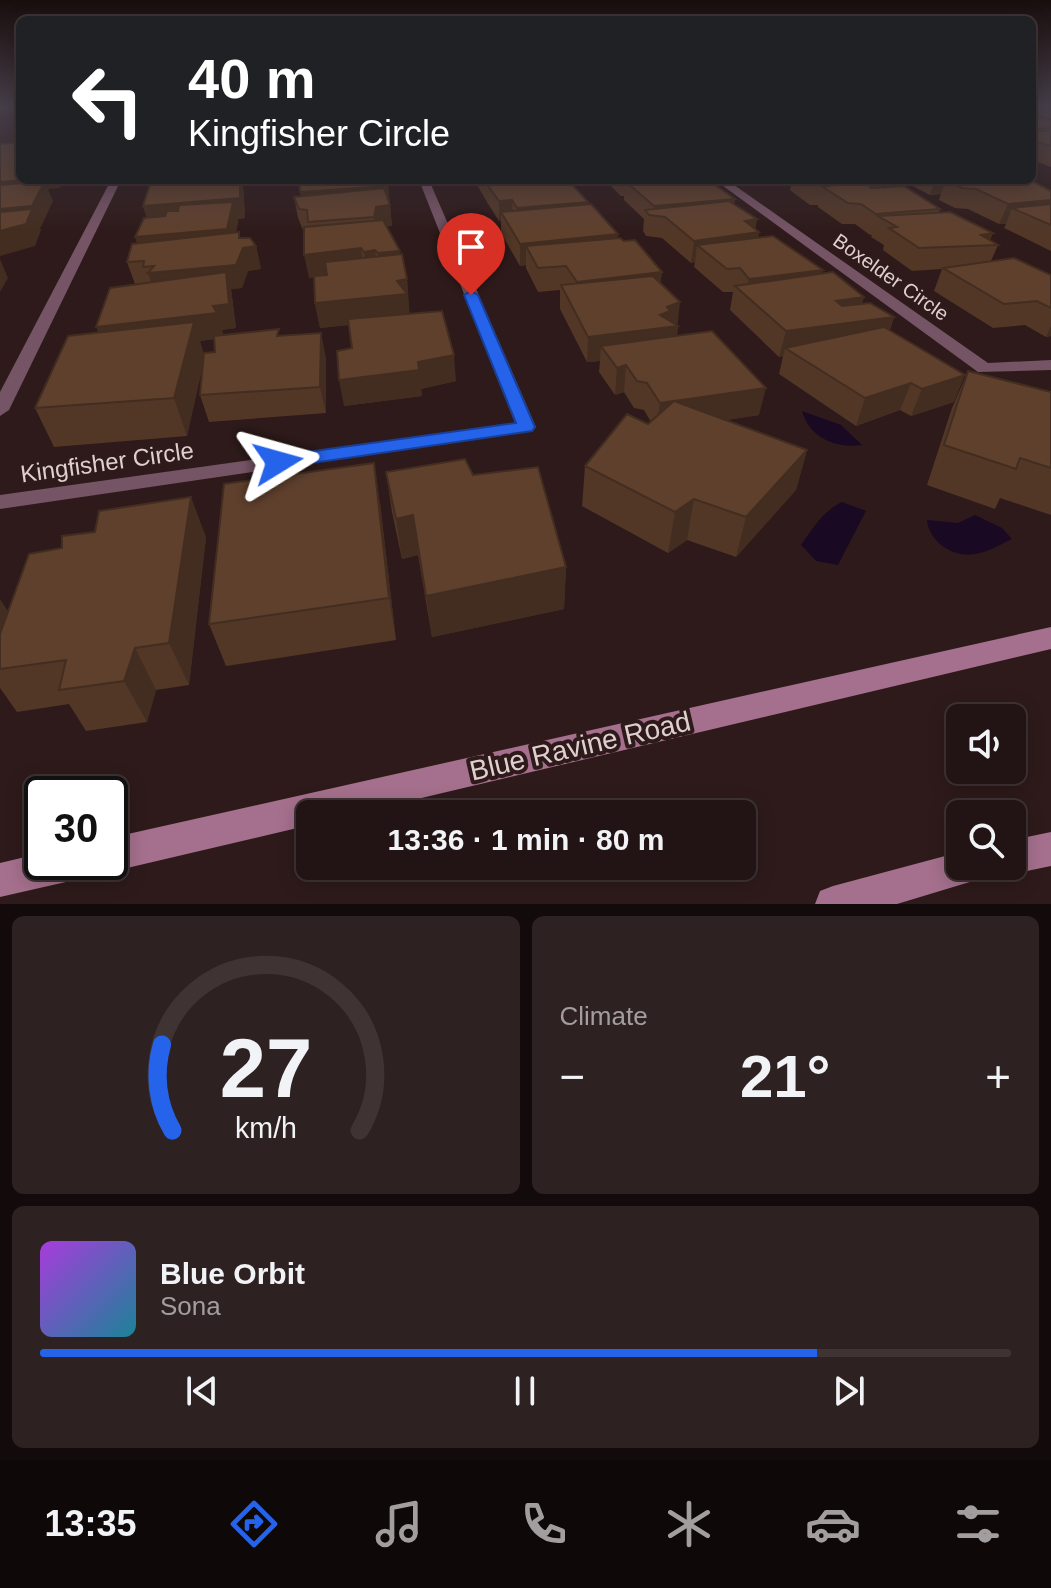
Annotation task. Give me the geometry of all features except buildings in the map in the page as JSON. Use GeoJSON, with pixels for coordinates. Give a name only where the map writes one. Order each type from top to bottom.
{"type":"FeatureCollection","features":[{"type":"Feature","properties":{"kind":"main road","name":"Blue Ravine Road"},"geometry":{"type":"LineString","coordinates":[[128,851],[1051,638]]}},
{"type":"Feature","properties":{"kind":"main road"},"geometry":{"type":"LineString","coordinates":[[1026,854],[1051,849]]}},
{"type":"Feature","properties":{"kind":"main road"},"geometry":{"type":"LineString","coordinates":[[833,904],[946,873]]}},
{"type":"Feature","properties":{"kind":"main road"},"geometry":{"type":"LineString","coordinates":[[0,880],[24,875]]}},
{"type":"Feature","properties":{"kind":"street"},"geometry":{"type":"LineString","coordinates":[[0,410],[114,184]]}},
{"type":"Feature","properties":{"kind":"street","name":"Kingfisher Circle"},"geometry":{"type":"LineString","coordinates":[[0,502],[526,427],[426,184]]}},
{"type":"Feature","properties":{"kind":"street","name":"Boxelder Circle"},"geometry":{"type":"LineString","coordinates":[[726,184],[984,368],[1051,365]]}},
{"type":"Feature","properties":{"kind":"shaded area"},"geometry":{"type":"Polygon","coordinates":[[[802,411],[841,425],[862,445],[843,445],[825,440],[811,428],[802,411]]]}},
{"type":"Feature","properties":{"kind":"shaded area"},"geometry":{"type":"Polygon","coordinates":[[[842,502],[866,511],[838,565],[816,561],[801,545],[824,515],[842,502]]]}},
{"type":"Feature","properties":{"kind":"shaded area"},"geometry":{"type":"Polygon","coordinates":[[[975,515],[1002,528],[1012,539],[980,553],[958,553],[937,541],[927,520],[958,523],[975,515]]]}},
{"type":"Feature","properties":{"kind":"route"},"geometry":{"type":"LineString","coordinates":[[278,462],[526,427],[471,295]]}}]}
